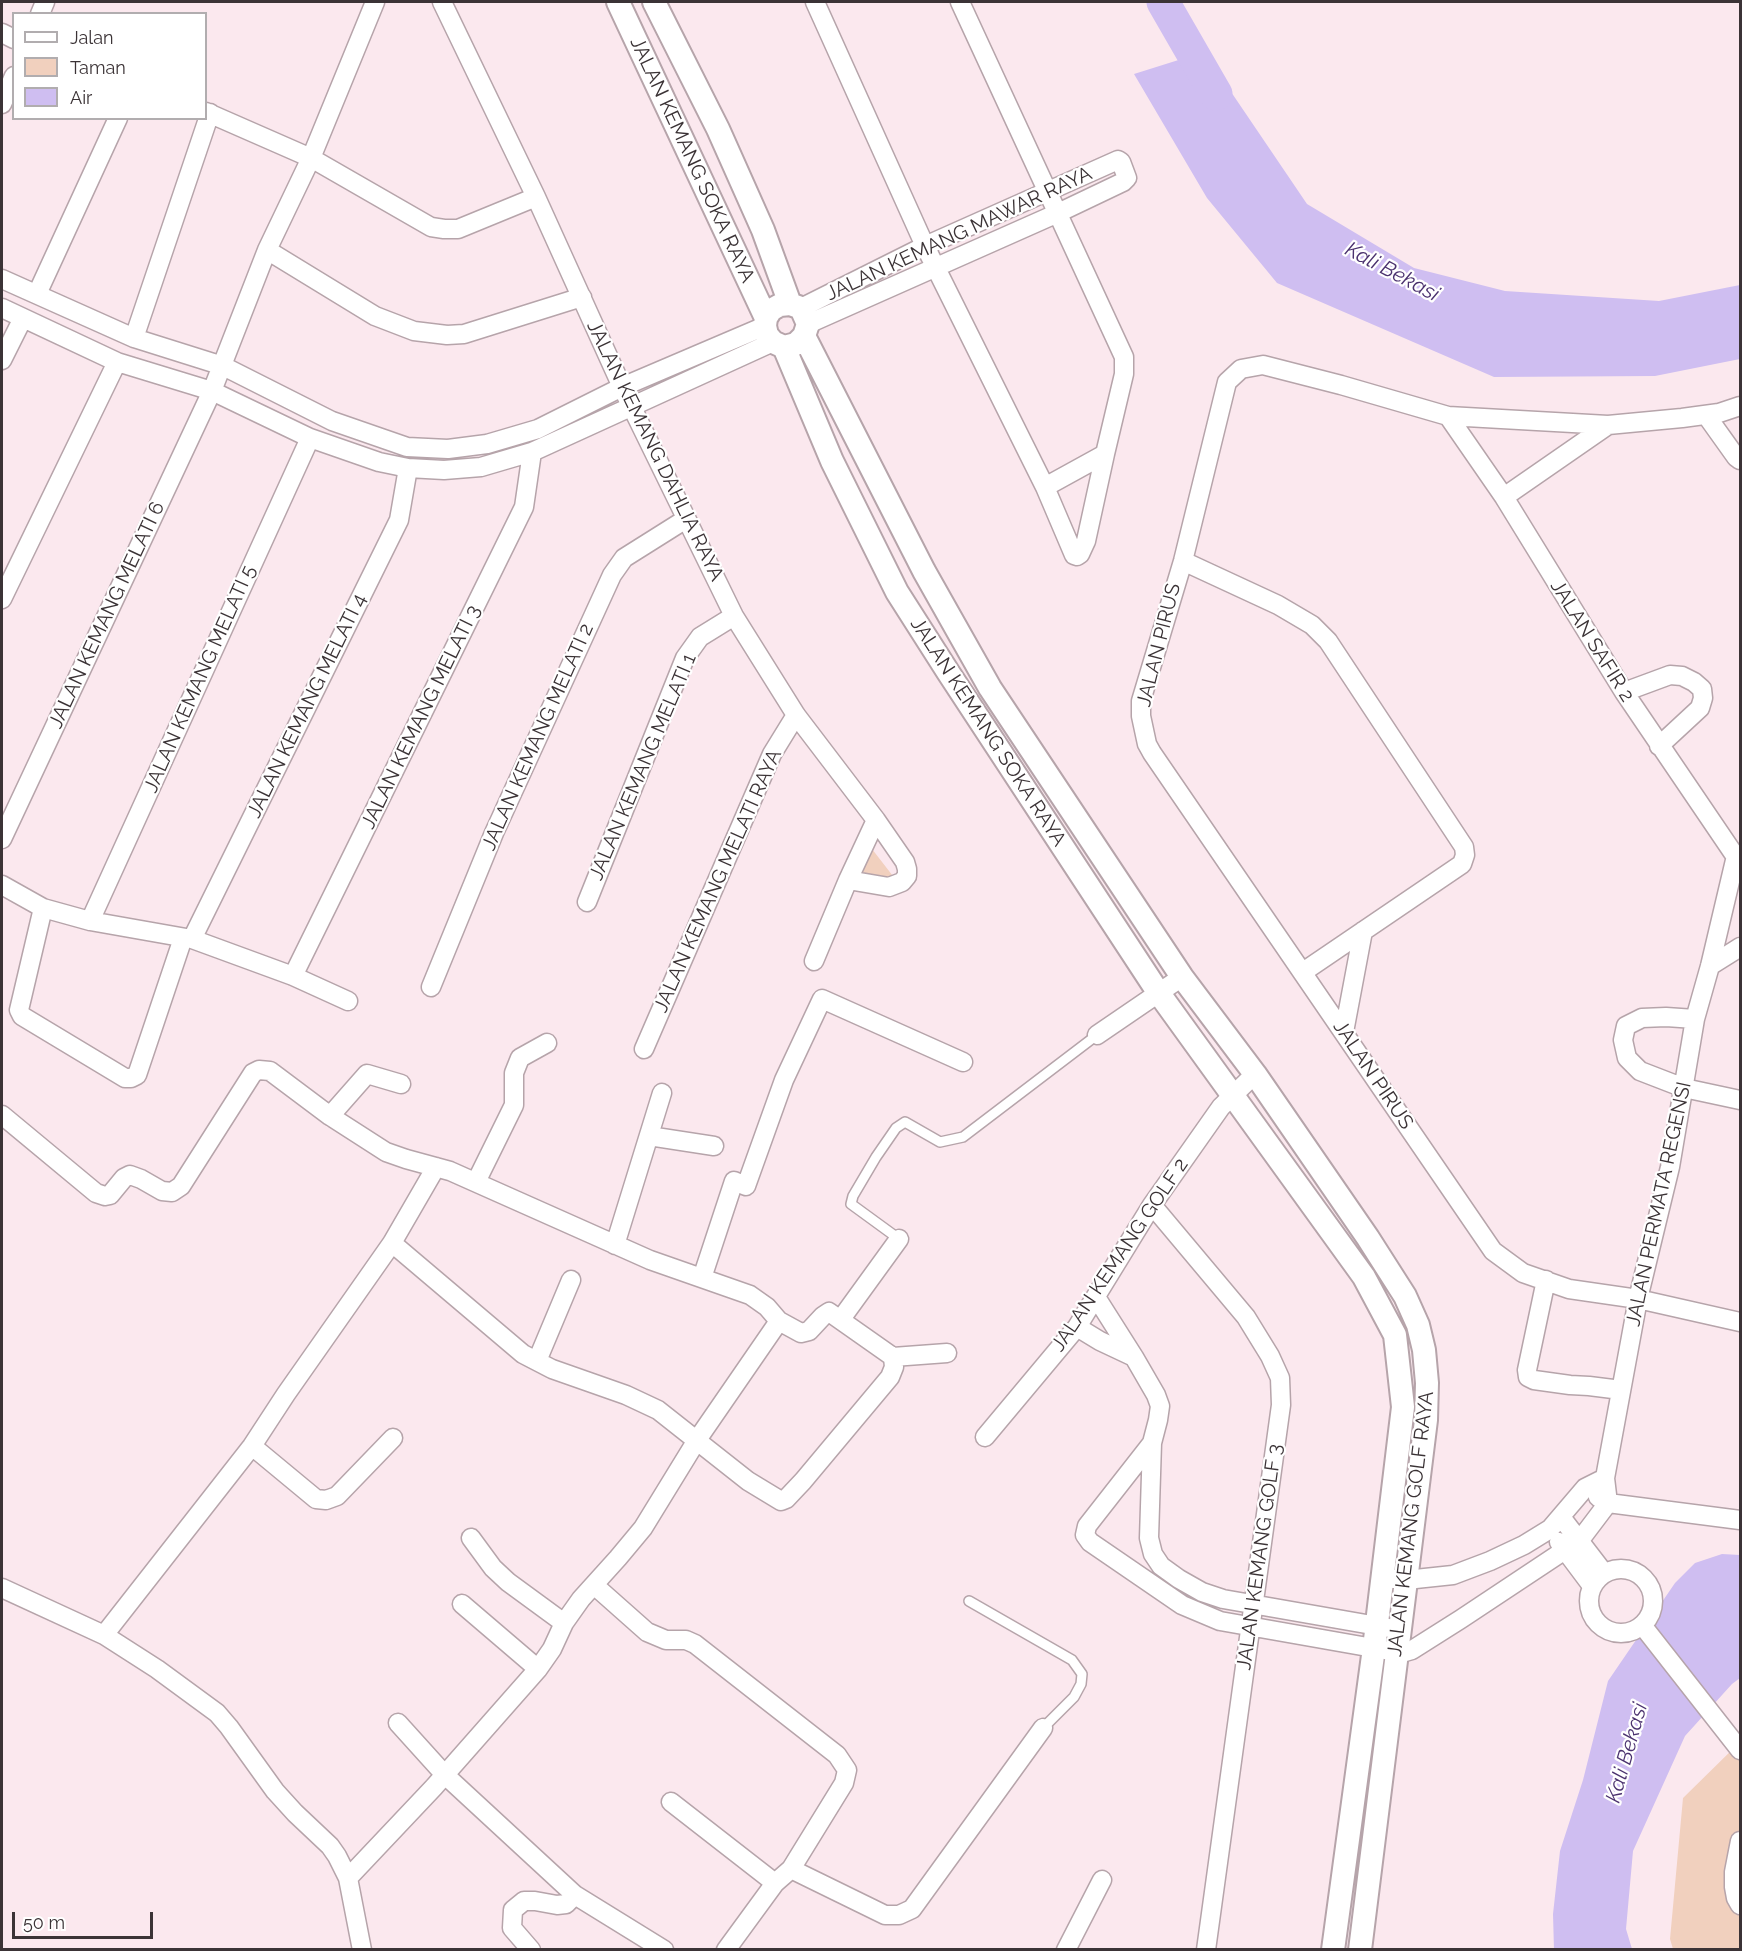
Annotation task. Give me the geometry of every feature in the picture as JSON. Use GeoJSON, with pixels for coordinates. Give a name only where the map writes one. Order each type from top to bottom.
{"type":"FeatureCollection","features":[{"type":"Feature","properties":{"kind":"street","name":"JALAN KEMANG MELATI 6"},"geometry":{"type":"LineString","coordinates":[[2,839],[212,391],[267,250],[311,158],[375,2]]}},
{"type":"Feature","properties":{"kind":"street","name":"JALAN KEMANG DAHLIA RAYA"},"geometry":{"type":"LineString","coordinates":[[442,2],[536,197],[622,387],[734,616],[796,715],[905,862],[907,876],[902,882],[889,887],[848,880]]}},
{"type":"Feature","properties":{"kind":"street","name":"JALAN KEMANG SOKA RAYA"},"geometry":{"type":"LineString","coordinates":[[618,2],[832,461],[897,592],[1158,992],[1232,1095]]}},
{"type":"Feature","properties":{"kind":"street","name":"JALAN KEMANG SOKA RAYA"},"geometry":{"type":"LineString","coordinates":[[654,2],[718,129],[801,318],[924,571],[990,688],[1182,977],[1255,1074]]}},
{"type":"Feature","properties":{"kind":"street"},"geometry":{"type":"LineString","coordinates":[[815,2],[925,246],[1045,487],[1074,555],[1077,556],[1086,541],[1124,374],[1124,357],[960,2]]}},
{"type":"Feature","properties":{"kind":"street"},"geometry":{"type":"LineString","coordinates":[[2,104],[12,81]]}},
{"type":"Feature","properties":{"kind":"street"},"geometry":{"type":"LineString","coordinates":[[208,113],[311,158],[431,227],[458,229],[536,197]]}},
{"type":"Feature","properties":{"kind":"street"},"geometry":{"type":"LineString","coordinates":[[37,294],[117,120]]}},
{"type":"Feature","properties":{"kind":"street"},"geometry":{"type":"LineString","coordinates":[[134,338],[206,120]]}},
{"type":"Feature","properties":{"kind":"street","name":"JALAN KEMANG MAWAR RAYA"},"geometry":{"type":"LineString","coordinates":[[1118,160],[1121,162],[1127,178],[1124,182],[936,266],[801,318],[925,246],[1049,193],[1118,160]]}},
{"type":"Feature","properties":{"kind":"street"},"geometry":{"type":"LineString","coordinates":[[267,250],[375,316],[414,331],[447,335],[464,334],[582,297]]}},
{"type":"Feature","properties":{"kind":"street"},"geometry":{"type":"LineString","coordinates":[[2,279],[134,338],[223,366],[332,422],[406,447],[448,449],[487,444],[538,429],[622,387],[772,333],[796,344],[801,318],[780,305],[771,310],[772,333]]}},
{"type":"Feature","properties":{"kind":"street"},"geometry":{"type":"LineString","coordinates":[[2,308],[117,362],[212,391],[310,438],[379,462],[408,468],[444,470],[481,467],[532,452],[632,405],[772,333]]}},
{"type":"Feature","properties":{"kind":"street"},"geometry":{"type":"LineString","coordinates":[[2,360],[23,318]]}},
{"type":"Feature","properties":{"kind":"street"},"geometry":{"type":"LineString","coordinates":[[2,599],[117,362]]}},
{"type":"Feature","properties":{"kind":"street","name":"JALAN PIRUS"},"geometry":{"type":"LineString","coordinates":[[1740,406],[1706,415],[1608,425],[1448,416],[1263,365],[1241,369],[1227,382],[1183,561],[1141,701],[1141,716],[1147,744],[1493,1251],[1523,1273],[1569,1288],[1638,1299],[1740,1322]]}},
{"type":"Feature","properties":{"kind":"street"},"geometry":{"type":"LineString","coordinates":[[1706,415],[1736,458],[1740,460]]}},
{"type":"Feature","properties":{"kind":"street","name":"JALAN SAFIR 2"},"geometry":{"type":"LineString","coordinates":[[1448,416],[1504,497],[1659,746],[1738,860]]}},
{"type":"Feature","properties":{"kind":"street"},"geometry":{"type":"LineString","coordinates":[[1504,497],[1608,425]]}},
{"type":"Feature","properties":{"kind":"street","name":"JALAN KEMANG MELATI 5"},"geometry":{"type":"LineString","coordinates":[[90,921],[310,438]]}},
{"type":"Feature","properties":{"kind":"street","name":"JALAN KEMANG MELATI 3"},"geometry":{"type":"LineString","coordinates":[[293,976],[524,507],[532,452]]}},
{"type":"Feature","properties":{"kind":"street"},"geometry":{"type":"LineString","coordinates":[[1045,487],[1105,454]]}},
{"type":"Feature","properties":{"kind":"street","name":"JALAN KEMANG MELATI 4"},"geometry":{"type":"LineString","coordinates":[[44,908],[19,1002],[22,1016],[125,1078],[137,1075],[187,938],[399,520],[408,468]]}},
{"type":"Feature","properties":{"kind":"street","name":"JALAN KEMANG MELATI 2"},"geometry":{"type":"LineString","coordinates":[[431,987],[494,833],[612,575],[624,558],[686,519]]}},
{"type":"Feature","properties":{"kind":"street"},"geometry":{"type":"LineString","coordinates":[[1183,561],[1278,605],[1312,625],[1328,641],[1464,847],[1465,855],[1462,864],[1303,972]]}},
{"type":"Feature","properties":{"kind":"street","name":"JALAN KEMANG MELATI 1"},"geometry":{"type":"LineString","coordinates":[[587,902],[686,658],[700,638],[734,616]]}},
{"type":"Feature","properties":{"kind":"street"},"geometry":{"type":"LineString","coordinates":[[1624,692],[1670,675],[1682,676],[1694,682],[1701,689],[1700,708],[1659,746]]}},
{"type":"Feature","properties":{"kind":"street","name":"JALAN KEMANG MELATI RAYA"},"geometry":{"type":"LineString","coordinates":[[644,1049],[772,754],[796,715]]}},
{"type":"Feature","properties":{"kind":"street"},"geometry":{"type":"LineString","coordinates":[[814,961],[876,820]]}},
{"type":"Feature","properties":{"kind":"street","name":"JALAN PERMATA REGENSI"},"geometry":{"type":"LineString","coordinates":[[1608,1503],[1605,1478],[1638,1299],[1670,1167],[1695,1019],[1738,860]]}},
{"type":"Feature","properties":{"kind":"street"},"geometry":{"type":"LineString","coordinates":[[2,885],[44,908],[90,921],[187,938],[293,976],[348,1001]]}},
{"type":"Feature","properties":{"kind":"street"},"geometry":{"type":"LineString","coordinates":[[1344,1032],[1363,931]]}},
{"type":"Feature","properties":{"kind":"street"},"geometry":{"type":"LineString","coordinates":[[1710,966],[1740,947]]}},
{"type":"Feature","properties":{"kind":"street"},"geometry":{"type":"LineString","coordinates":[[1097,1035],[1182,977]]}},
{"type":"Feature","properties":{"kind":"street"},"geometry":{"type":"LineString","coordinates":[[702,1278],[734,1181],[746,1186],[784,1080],[822,999],[963,1062]]}},
{"type":"Feature","properties":{"kind":"street"},"geometry":{"type":"LineString","coordinates":[[1695,1019],[1642,1018],[1626,1026],[1623,1040],[1627,1058],[1640,1071],[1684,1088],[1740,1100]]}},
{"type":"Feature","properties":{"kind":"street"},"geometry":{"type":"LineString","coordinates":[[476,1182],[514,1105],[514,1073],[520,1058],[547,1042]]}},
{"type":"Feature","properties":{"kind":"street"},"geometry":{"type":"LineString","coordinates":[[2,1115],[96,1193],[110,1195],[124,1178],[130,1175],[162,1191],[172,1192],[181,1186],[253,1073],[259,1070],[270,1071],[330,1116],[386,1152],[476,1182],[615,1245],[750,1295],[767,1307],[779,1321],[801,1333],[808,1331],[829,1312],[892,1357],[947,1353]]}},
{"type":"Feature","properties":{"kind":"street"},"geometry":{"type":"LineString","coordinates":[[330,1116],[367,1074],[401,1084]]}},
{"type":"Feature","properties":{"kind":"street","name":"JALAN KEMANG GOLF 2"},"geometry":{"type":"LineString","coordinates":[[985,1437],[1077,1327],[1152,1204],[1221,1107],[1255,1074]]}},
{"type":"Feature","properties":{"kind":"street","name":"JALAN KEMANG GOLF RAYA"},"geometry":{"type":"LineString","coordinates":[[1255,1074],[1368,1238],[1405,1296],[1418,1325],[1424,1350],[1427,1383],[1426,1419],[1360,1950]]}},
{"type":"Feature","properties":{"kind":"street"},"geometry":{"type":"LineString","coordinates":[[615,1245],[662,1093]]}},
{"type":"Feature","properties":{"kind":"street","name":"JALAN KEMANG GOLF RAYA"},"geometry":{"type":"LineString","coordinates":[[1232,1095],[1365,1277],[1395,1335],[1404,1407],[1333,1950]]}},
{"type":"Feature","properties":{"kind":"street"},"geometry":{"type":"LineString","coordinates":[[649,1136],[714,1146]]}},
{"type":"Feature","properties":{"kind":"street"},"geometry":{"type":"LineString","coordinates":[[104,1635],[252,1446],[392,1243],[436,1167]]}},
{"type":"Feature","properties":{"kind":"street","name":"JALAN KEMANG GOLF 3"},"geometry":{"type":"LineString","coordinates":[[1152,1204],[1246,1317],[1270,1356],[1280,1378],[1281,1405],[1206,1950]]}},
{"type":"Feature","properties":{"kind":"street"},"geometry":{"type":"LineString","coordinates":[[841,1319],[899,1239]]}},
{"type":"Feature","properties":{"kind":"street"},"geometry":{"type":"LineString","coordinates":[[392,1243],[523,1354],[552,1369],[626,1395],[658,1410],[748,1481],[781,1501],[786,1499],[890,1377],[894,1367],[892,1357]]}},
{"type":"Feature","properties":{"kind":"street"},"geometry":{"type":"LineString","coordinates":[[537,1361],[571,1280]]}},
{"type":"Feature","properties":{"kind":"street"},"geometry":{"type":"LineString","coordinates":[[1546,1280],[1527,1370],[1528,1377],[1534,1380],[1621,1390]]}},
{"type":"Feature","properties":{"kind":"street"},"geometry":{"type":"LineString","coordinates":[[1096,1297],[1134,1357],[1160,1406],[1152,1443],[1149,1538],[1153,1554],[1161,1566],[1202,1592],[1253,1606],[1376,1626],[1412,1650],[1572,1545],[1608,1503]]}},
{"type":"Feature","properties":{"kind":"street"},"geometry":{"type":"LineString","coordinates":[[348,1878],[445,1774],[538,1669],[552,1649],[564,1623],[581,1599],[643,1528],[697,1440],[779,1321]]}},
{"type":"Feature","properties":{"kind":"street"},"geometry":{"type":"LineString","coordinates":[[1077,1327],[1134,1357]]}},
{"type":"Feature","properties":{"kind":"street"},"geometry":{"type":"LineString","coordinates":[[252,1446],[316,1499],[326,1500],[337,1496],[393,1438]]}},
{"type":"Feature","properties":{"kind":"street"},"geometry":{"type":"LineString","coordinates":[[1152,1443],[1087,1526],[1085,1535],[1090,1542],[1182,1605],[1220,1621],[1374,1648],[1398,1641]]}},
{"type":"Feature","properties":{"kind":"street"},"geometry":{"type":"LineString","coordinates":[[1395,1476],[1418,1480]]}},
{"type":"Feature","properties":{"kind":"street"},"geometry":{"type":"LineString","coordinates":[[1383,1578],[1406,1580],[1453,1575],[1524,1545],[1555,1523],[1585,1488],[1605,1478]]}},
{"type":"Feature","properties":{"kind":"street"},"geometry":{"type":"LineString","coordinates":[[1585,1488],[1608,1503],[1740,1520]]}},
{"type":"Feature","properties":{"kind":"street"},"geometry":{"type":"LineString","coordinates":[[1555,1523],[1598,1580]]}},
{"type":"Feature","properties":{"kind":"street"},"geometry":{"type":"LineString","coordinates":[[471,1538],[493,1568],[508,1582],[564,1623]]}},
{"type":"Feature","properties":{"kind":"street"},"geometry":{"type":"LineString","coordinates":[[1136,1574],[1153,1554]]}},
{"type":"Feature","properties":{"kind":"street"},"geometry":{"type":"LineString","coordinates":[[1648,1632],[1617,1634],[1599,1626],[1589,1608],[1588,1598],[1598,1580],[1613,1569],[1623,1568],[1642,1576],[1649,1584],[1653,1594],[1653,1605],[1648,1632],[1740,1750]]}},
{"type":"Feature","properties":{"kind":"street"},"geometry":{"type":"LineString","coordinates":[[594,1585],[647,1632],[666,1640],[686,1640],[695,1644],[837,1755],[847,1770],[844,1783],[791,1869],[775,1883],[726,1950]]}},
{"type":"Feature","properties":{"kind":"street"},"geometry":{"type":"LineString","coordinates":[[2,1589],[104,1635],[157,1669],[217,1713],[275,1791],[330,1846],[348,1878],[362,1950]]}},
{"type":"Feature","properties":{"kind":"street"},"geometry":{"type":"LineString","coordinates":[[462,1604],[538,1669]]}},
{"type":"Feature","properties":{"kind":"street"},"geometry":{"type":"LineString","coordinates":[[398,1722],[445,1774],[574,1895],[664,1950]]}},
{"type":"Feature","properties":{"kind":"street"},"geometry":{"type":"LineString","coordinates":[[791,1869],[885,1915],[899,1916],[912,1909],[1043,1728]]}},
{"type":"Feature","properties":{"kind":"street"},"geometry":{"type":"LineString","coordinates":[[671,1802],[775,1883]]}},
{"type":"Feature","properties":{"kind":"street"},"geometry":{"type":"LineString","coordinates":[[1740,1841],[1734,1872],[1734,1887],[1740,1905]]}},
{"type":"Feature","properties":{"kind":"street"},"geometry":{"type":"LineString","coordinates":[[1066,1950],[1102,1880]]}},
{"type":"Feature","properties":{"kind":"street"},"geometry":{"type":"LineString","coordinates":[[531,1950],[512,1928],[513,1910],[524,1901],[566,1904],[574,1895]]}},
{"type":"Feature","properties":{"kind":"lane"},"geometry":{"type":"LineString","coordinates":[[899,1239],[851,1204],[864,1177],[896,1128],[904,1122],[940,1142],[963,1137],[1097,1035]]}},
{"type":"Feature","properties":{"kind":"lane"},"geometry":{"type":"LineString","coordinates":[[969,1600],[1072,1660],[1082,1674],[1081,1684],[1074,1697],[1043,1728]]}},
{"type":"Feature","properties":{"kind":"green space"},"geometry":{"type":"Polygon","coordinates":[[[872,849],[896,880],[861,872],[872,849]]]}},
{"type":"Feature","properties":{"kind":"green space"},"geometry":{"type":"Polygon","coordinates":[[[1740,1742],[1740,1949],[1673,1949],[1670,1939],[1683,1798],[1740,1742]]]}},
{"type":"Feature","properties":{"kind":"water"},"geometry":{"type":"Polygon","coordinates":[[[1204,52],[1307,204],[1414,268],[1505,291],[1659,301],[1740,285],[1740,359],[1655,376],[1494,377],[1277,283],[1207,198],[1134,74],[1204,52]]]}},
{"type":"Feature","properties":{"kind":"water"},"geometry":{"type":"Polygon","coordinates":[[[1722,1554],[1740,1555],[1740,1678],[1685,1736],[1633,1851],[1626,1929],[1632,1949],[1554,1950],[1553,1914],[1560,1851],[1583,1780],[1608,1681],[1675,1583],[1695,1563],[1722,1554]]]}},
{"type":"Feature","properties":{"kind":"waterway","name":"Kali Bekasi"},"geometry":{"type":"LineString","coordinates":[[1163,2],[1216,94]]}}]}
